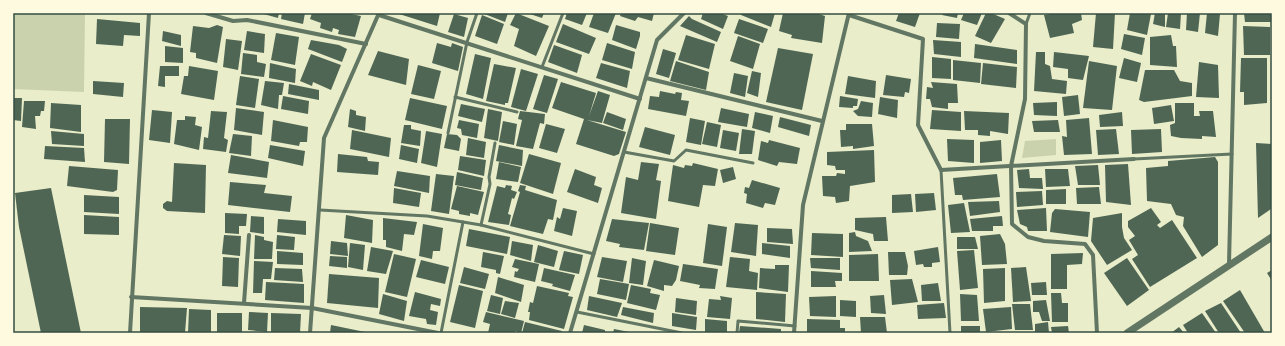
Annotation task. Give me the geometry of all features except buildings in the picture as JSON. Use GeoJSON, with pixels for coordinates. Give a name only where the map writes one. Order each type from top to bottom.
{"type":"FeatureCollection","features":[{"type":"Feature","properties":{"kind":"street"},"geometry":{"type":"LineString","coordinates":[[130,333],[149,13]]}},
{"type":"Feature","properties":{"kind":"street"},"geometry":{"type":"LineString","coordinates":[[206,13],[233,21],[247,20],[366,44]]}},
{"type":"Feature","properties":{"kind":"street"},"geometry":{"type":"LineString","coordinates":[[570,333],[657,40],[684,13]]}},
{"type":"Feature","properties":{"kind":"street"},"geometry":{"type":"LineString","coordinates":[[1009,13],[1026,24],[1025,99],[1011,166],[1012,224],[1028,236],[1044,241],[1085,244],[1093,255],[1097,333]]}},
{"type":"Feature","properties":{"kind":"street"},"geometry":{"type":"LineString","coordinates":[[1229,264],[1235,13]]}},
{"type":"Feature","properties":{"kind":"street"},"geometry":{"type":"LineString","coordinates":[[310,333],[324,138],[379,14],[640,99]]}},
{"type":"Feature","properties":{"kind":"street"},"geometry":{"type":"LineString","coordinates":[[794,333],[803,205],[849,14],[923,39],[918,126],[941,170],[1134,159]]}},
{"type":"Feature","properties":{"kind":"street"},"geometry":{"type":"LineString","coordinates":[[646,78],[822,121]]}},
{"type":"Feature","properties":{"kind":"street"},"geometry":{"type":"LineString","coordinates":[[244,303],[249,235]]}},
{"type":"Feature","properties":{"kind":"street"},"geometry":{"type":"LineString","coordinates":[[1127,333],[1136,331],[1229,264],[1272,237]]}},
{"type":"Feature","properties":{"kind":"street"},"geometry":{"type":"LineString","coordinates":[[131,297],[312,308],[440,333]]}},
{"type":"Feature","properties":{"kind":"lane"},"geometry":{"type":"LineString","coordinates":[[448,133],[467,42],[477,13]]}},
{"type":"Feature","properties":{"kind":"lane"},"geometry":{"type":"LineString","coordinates":[[542,66],[563,13]]}},
{"type":"Feature","properties":{"kind":"lane"},"geometry":{"type":"LineString","coordinates":[[1026,24],[1030,13]]}},
{"type":"Feature","properties":{"kind":"lane"},"geometry":{"type":"LineString","coordinates":[[456,97],[517,112]]}},
{"type":"Feature","properties":{"kind":"lane"},"geometry":{"type":"LineString","coordinates":[[481,225],[490,184],[489,178],[495,143]]}},
{"type":"Feature","properties":{"kind":"lane"},"geometry":{"type":"LineString","coordinates":[[624,152],[674,161],[686,150],[753,163]]}},
{"type":"Feature","properties":{"kind":"lane"},"geometry":{"type":"LineString","coordinates":[[1134,159],[1232,154]]}},
{"type":"Feature","properties":{"kind":"lane"},"geometry":{"type":"LineString","coordinates":[[941,170],[950,333]]}},
{"type":"Feature","properties":{"kind":"lane"},"geometry":{"type":"LineString","coordinates":[[320,210],[427,216],[481,225],[594,254]]}},
{"type":"Feature","properties":{"kind":"lane"},"geometry":{"type":"LineString","coordinates":[[440,333],[463,222]]}},
{"type":"Feature","properties":{"kind":"lane"},"geometry":{"type":"LineString","coordinates":[[577,312],[682,333]]}},
{"type":"Feature","properties":{"kind":"lane"},"geometry":{"type":"LineString","coordinates":[[737,333],[738,321],[795,326]]}},
{"type":"Feature","properties":{"kind":"green space"},"geometry":{"type":"Polygon","coordinates":[[[13,13],[85,13],[84,92],[13,89],[13,13]]]}},
{"type":"Feature","properties":{"kind":"green space"},"geometry":{"type":"Polygon","coordinates":[[[1056,139],[1056,155],[1022,158],[1025,141],[1056,139]]]}}]}
